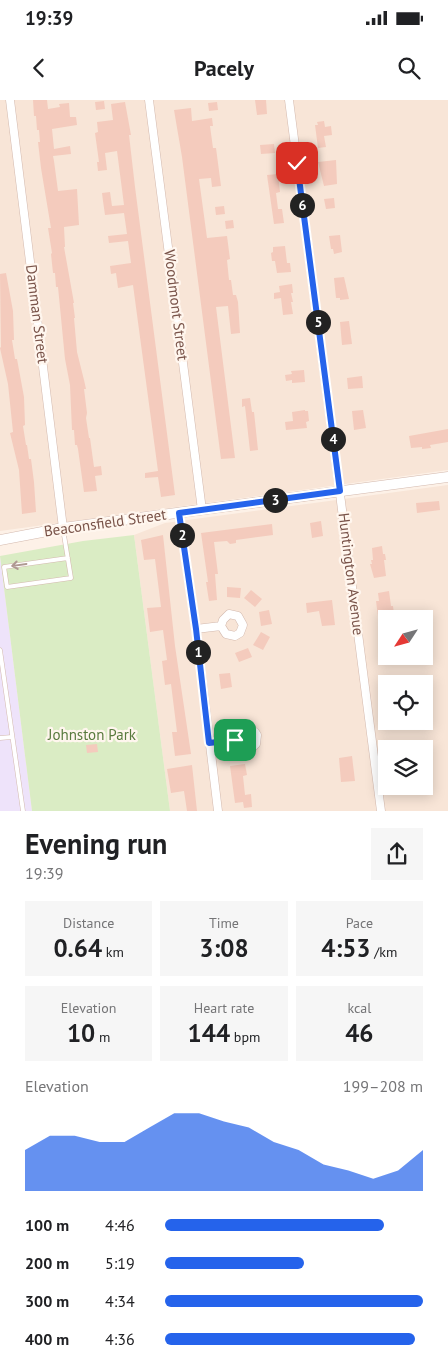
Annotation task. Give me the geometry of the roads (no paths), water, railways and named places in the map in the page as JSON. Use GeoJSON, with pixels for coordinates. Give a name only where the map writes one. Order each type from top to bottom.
{"type":"FeatureCollection","features":[{"type":"Feature","properties":{"kind":"street","name":"Damman Street"},"geometry":{"type":"LineString","coordinates":[[10,100],[63,528]]}},
{"type":"Feature","properties":{"kind":"street","name":"Woodmont Street"},"geometry":{"type":"LineString","coordinates":[[149,100],[202,510]]}},
{"type":"Feature","properties":{"kind":"street","name":"Huntington Avenue"},"geometry":{"type":"LineString","coordinates":[[289,100],[381,811]]}},
{"type":"Feature","properties":{"kind":"street","name":"Beaconsfield Street"},"geometry":{"type":"LineString","coordinates":[[0,540],[63,528],[448,477]]}},
{"type":"Feature","properties":{"kind":"street"},"geometry":{"type":"LineString","coordinates":[[179,513],[196,629],[218,811]]}},
{"type":"Feature","properties":{"kind":"street"},"geometry":{"type":"LineString","coordinates":[[196,629],[221,626]]}},
{"type":"Feature","properties":{"kind":"street"},"geometry":{"type":"LineString","coordinates":[[209,743],[235,740]]}},
{"type":"Feature","properties":{"kind":"lane"},"geometry":{"type":"LineString","coordinates":[[63,528],[68,558],[71,578],[7,587],[4,567],[68,558]]}},
{"type":"Feature","properties":{"kind":"lane"},"geometry":{"type":"LineString","coordinates":[[0,578],[6,577]]}},
{"type":"Feature","properties":{"kind":"lane"},"geometry":{"type":"LineString","coordinates":[[0,650],[23,811]]}},
{"type":"Feature","properties":{"kind":"lane"},"geometry":{"type":"LineString","coordinates":[[0,738],[12,737]]}},
{"type":"Feature","properties":{"kind":"park label","name":"Johnston Park"},"geometry":{"type":"Point","coordinates":[92,735]}}]}
